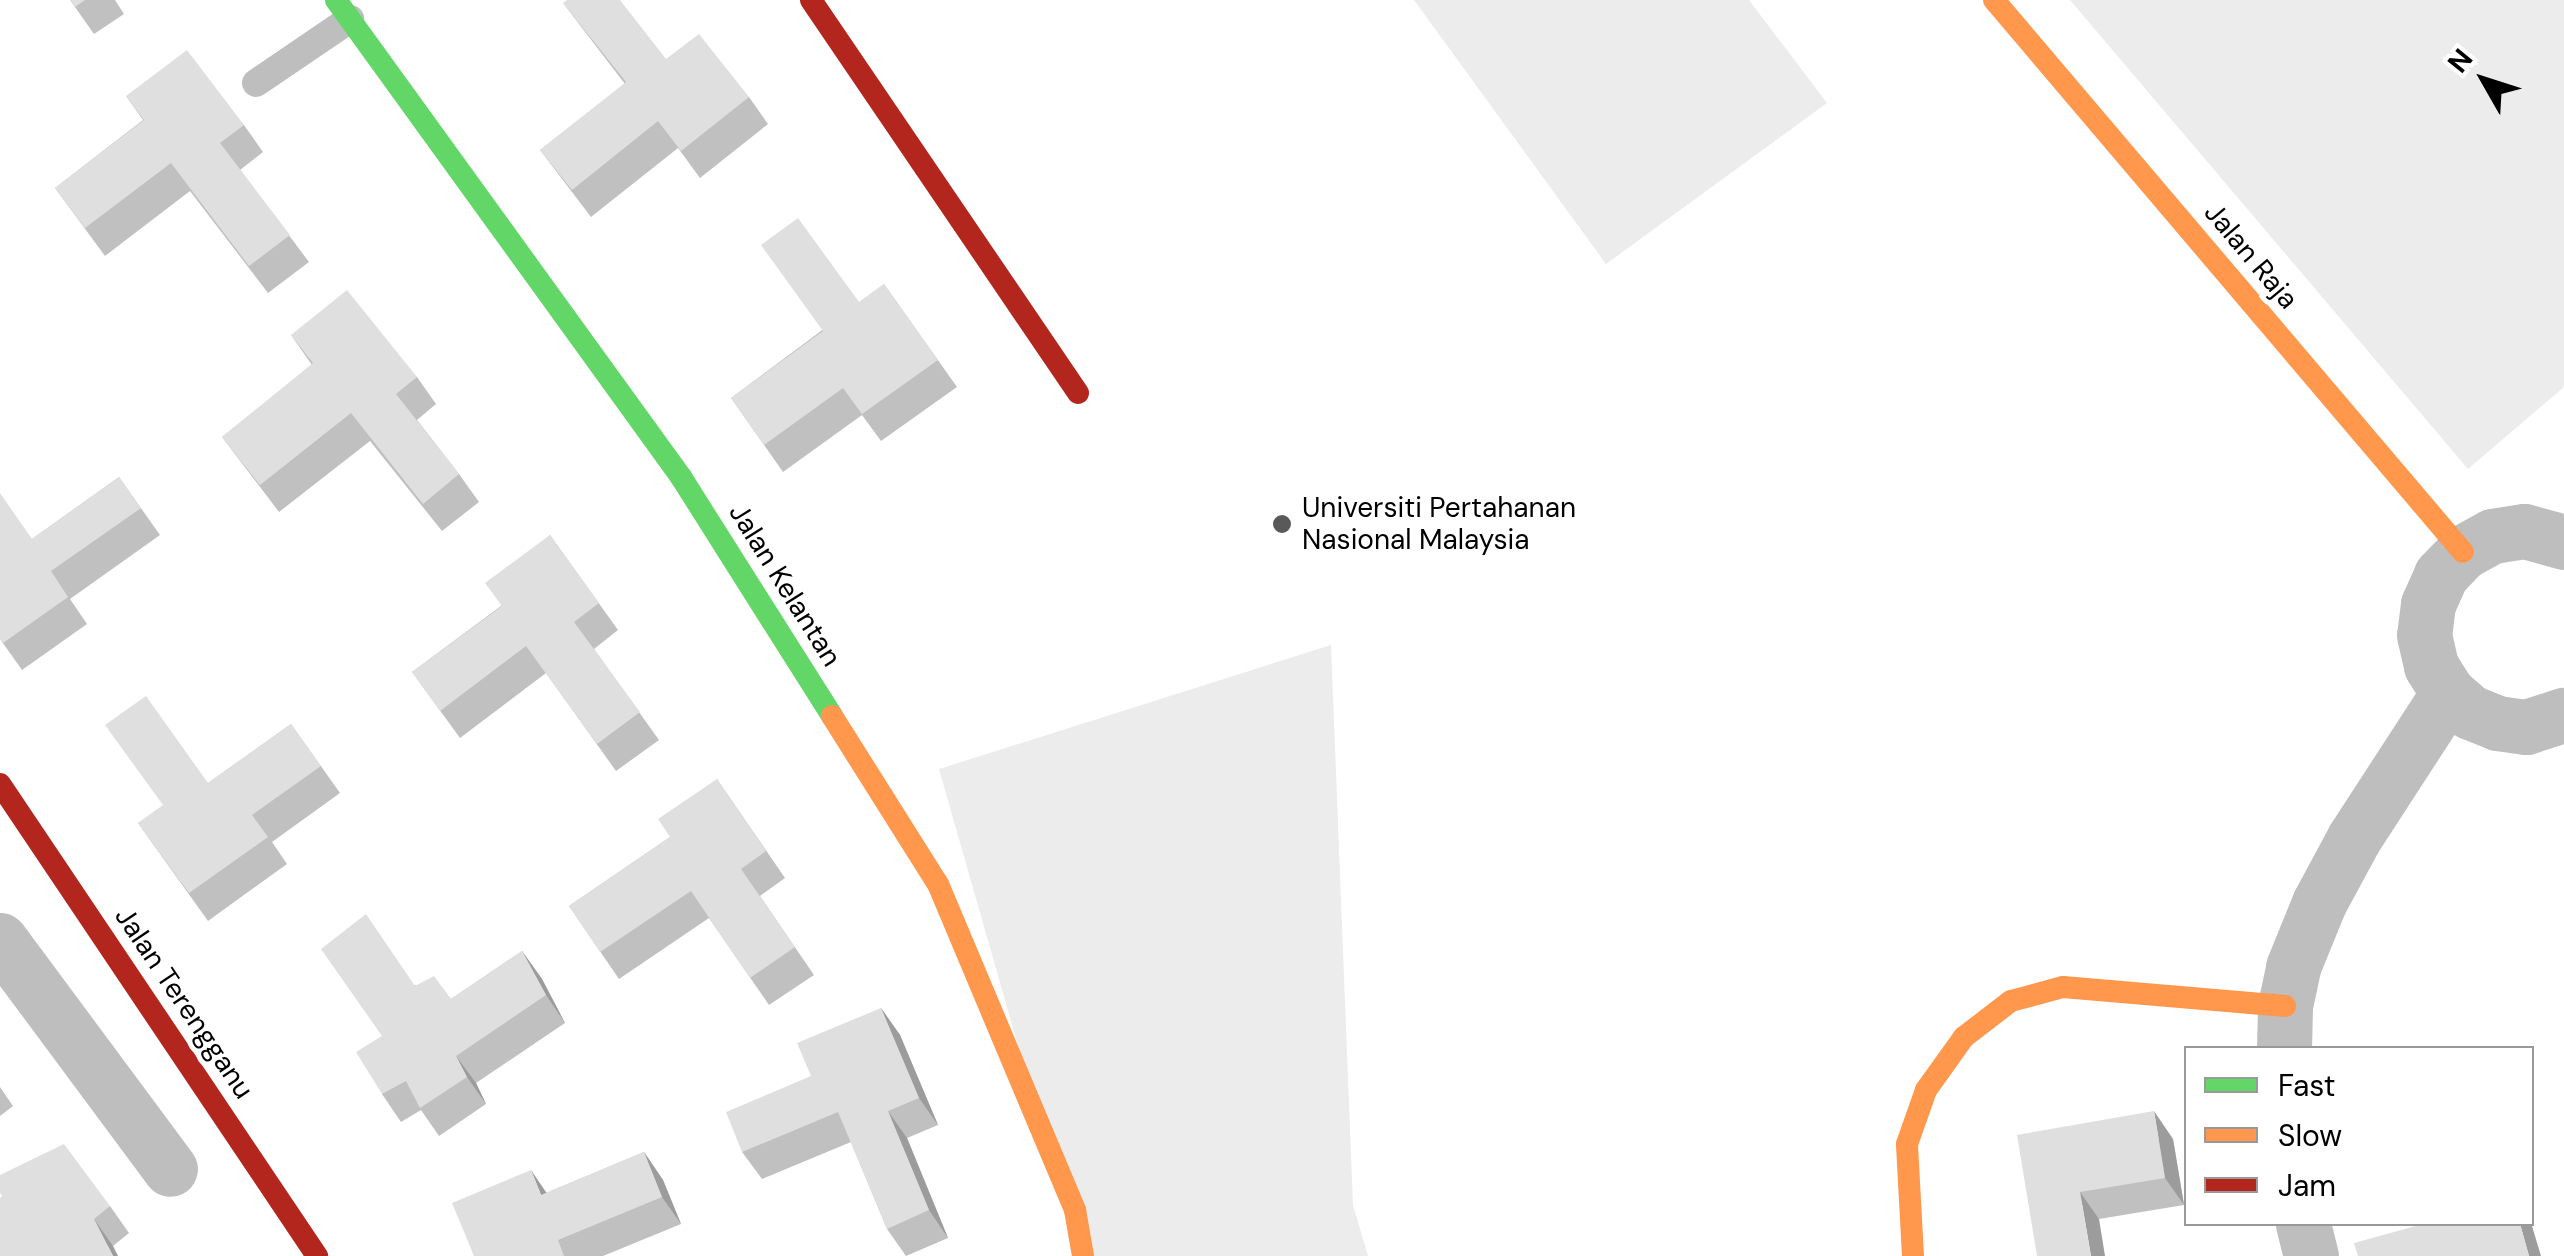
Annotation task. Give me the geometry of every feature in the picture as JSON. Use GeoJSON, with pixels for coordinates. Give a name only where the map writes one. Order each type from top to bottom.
{"type":"FeatureCollection","features":[{"type":"Feature","properties":{"kind":"street"},"geometry":{"type":"LineString","coordinates":[[811,0],[1078,393]]}},
{"type":"Feature","properties":{"kind":"street","name":"Jalan Raja"},"geometry":{"type":"LineString","coordinates":[[1994,0],[2463,552]]}},
{"type":"Feature","properties":{"kind":"street","name":"Jalan Kelantan"},"geometry":{"type":"LineString","coordinates":[[343,10],[681,477],[938,884],[1075,1210],[1083,1256]]}},
{"type":"Feature","properties":{"kind":"street"},"geometry":{"type":"LineString","coordinates":[[2564,542],[2524,531],[2492,536],[2463,552],[2441,575],[2428,604],[2424,635],[2431,666],[2448,693],[2470,712],[2497,724],[2526,726],[2564,715]]}},
{"type":"Feature","properties":{"kind":"street"},"geometry":{"type":"LineString","coordinates":[[1914,1256],[1909,1237],[1907,1144],[1926,1090],[1964,1037],[2011,1002],[2062,988],[2285,1027],[2294,967],[2319,903],[2354,838],[2448,693]]}},
{"type":"Feature","properties":{"kind":"street","name":"Jalan Terengganu"},"geometry":{"type":"LineString","coordinates":[[0,784],[317,1256]]}},
{"type":"Feature","properties":{"kind":"street"},"geometry":{"type":"LineString","coordinates":[[0,940],[170,1169]]}},
{"type":"Feature","properties":{"kind":"street"},"geometry":{"type":"LineString","coordinates":[[2304,1226],[2311,1256]]}},
{"type":"Feature","properties":{"kind":"lane"},"geometry":{"type":"LineString","coordinates":[[256,84],[343,10]]}},
{"type":"Feature","properties":{"kind":"shaded area"},"geometry":{"type":"Polygon","coordinates":[[[1414,0],[1749,0],[1827,103],[1606,264],[1414,0]]]}},
{"type":"Feature","properties":{"kind":"shaded area"},"geometry":{"type":"Polygon","coordinates":[[[2070,0],[2564,0],[2564,387],[2468,469],[2070,0]]]}},
{"type":"Feature","properties":{"kind":"shaded area"},"geometry":{"type":"Polygon","coordinates":[[[1331,645],[1353,1205],[1368,1256],[1078,1256],[939,769],[1331,645]]]}},
{"type":"Feature","properties":{"kind":"building"},"geometry":{"type":"Polygon","coordinates":[[[620,0],[666,59],[699,34],[749,97],[681,151],[658,121],[572,190],[540,150],[626,82],[563,3],[620,0]]]}},
{"type":"Feature","properties":{"kind":"building"},"geometry":{"type":"Polygon","coordinates":[[[187,50],[244,125],[220,143],[290,235],[249,266],[171,163],[85,228],[55,188],[144,120],[126,96],[187,50]]]}},
{"type":"Feature","properties":{"kind":"building"},"geometry":{"type":"Polygon","coordinates":[[[798,218],[859,302],[884,284],[938,360],[862,414],[843,388],[764,445],[731,398],[823,331],[761,245],[798,218]]]}},
{"type":"Feature","properties":{"kind":"building"},"geometry":{"type":"Polygon","coordinates":[[[347,290],[417,377],[396,394],[459,474],[423,504],[351,413],[260,485],[222,437],[313,363],[291,335],[347,290]]]}},
{"type":"Feature","properties":{"kind":"building"},"geometry":{"type":"Polygon","coordinates":[[[119,477],[141,508],[51,571],[68,597],[3,643],[0,493],[32,539],[119,477]]]}},
{"type":"Feature","properties":{"kind":"building"},"geometry":{"type":"Polygon","coordinates":[[[550,535],[599,603],[574,622],[640,712],[597,744],[526,646],[440,711],[412,672],[502,606],[485,583],[550,535]]]}},
{"type":"Feature","properties":{"kind":"building"},"geometry":{"type":"Polygon","coordinates":[[[146,696],[208,783],[291,724],[321,766],[252,815],[268,837],[189,893],[138,823],[163,805],[105,725],[146,696]]]}},
{"type":"Feature","properties":{"kind":"building"},"geometry":{"type":"Polygon","coordinates":[[[717,779],[766,851],[741,869],[795,947],[750,978],[691,891],[600,952],[569,906],[670,837],[658,819],[717,779]]]}},
{"type":"Feature","properties":{"kind":"building"},"geometry":{"type":"Polygon","coordinates":[[[366,914],[415,986],[434,976],[451,999],[522,951],[546,995],[456,1056],[467,1077],[420,1108],[406,1081],[382,1094],[356,1052],[382,1036],[321,949],[366,914]]]}},
{"type":"Feature","properties":{"kind":"building"},"geometry":{"type":"Polygon","coordinates":[[[881,1008],[919,1098],[888,1111],[929,1210],[887,1229],[838,1112],[742,1152],[726,1112],[811,1076],[797,1043],[881,1008]]]}},
{"type":"Feature","properties":{"kind":"building"},"geometry":{"type":"Polygon","coordinates":[[[2154,1111],[2165,1178],[2080,1192],[2091,1256],[2037,1256],[2017,1135],[2154,1111]]]}},
{"type":"Feature","properties":{"kind":"building"},"geometry":{"type":"Polygon","coordinates":[[[64,1144],[110,1206],[94,1219],[113,1256],[0,1256],[0,1175],[64,1144]]]}},
{"type":"Feature","properties":{"kind":"building"},"geometry":{"type":"Polygon","coordinates":[[[644,1152],[662,1197],[558,1240],[564,1256],[474,1256],[452,1203],[531,1170],[541,1195],[644,1152]]]}},
{"type":"Feature","properties":{"kind":"building"},"geometry":{"type":"Polygon","coordinates":[[[2416,1226],[2521,1226],[2529,1256],[2358,1256],[2354,1243],[2416,1226]]]}},
{"type":"Feature","properties":{"kind":"traffic: fast"},"geometry":{"type":"LineString","coordinates":[[336,0],[681,477],[832,716]]}},
{"type":"Feature","properties":{"kind":"traffic: slow"},"geometry":{"type":"LineString","coordinates":[[1994,0],[2463,552]]}},
{"type":"Feature","properties":{"kind":"traffic: slow"},"geometry":{"type":"LineString","coordinates":[[832,716],[938,884],[1075,1210],[1083,1256]]}},
{"type":"Feature","properties":{"kind":"traffic: slow"},"geometry":{"type":"LineString","coordinates":[[1913,1256],[1907,1144],[1926,1090],[1964,1037],[2011,1001],[2063,987],[2285,1006]]}},
{"type":"Feature","properties":{"kind":"traffic: jam"},"geometry":{"type":"LineString","coordinates":[[811,0],[1078,393]]}},
{"type":"Feature","properties":{"kind":"traffic: jam"},"geometry":{"type":"LineString","coordinates":[[0,784],[317,1256]]}},
{"type":"Feature","properties":{"kind":"place","name":"Universiti Pertahanan Nasional Malaysia"},"geometry":{"type":"Point","coordinates":[1282,524]}}]}
